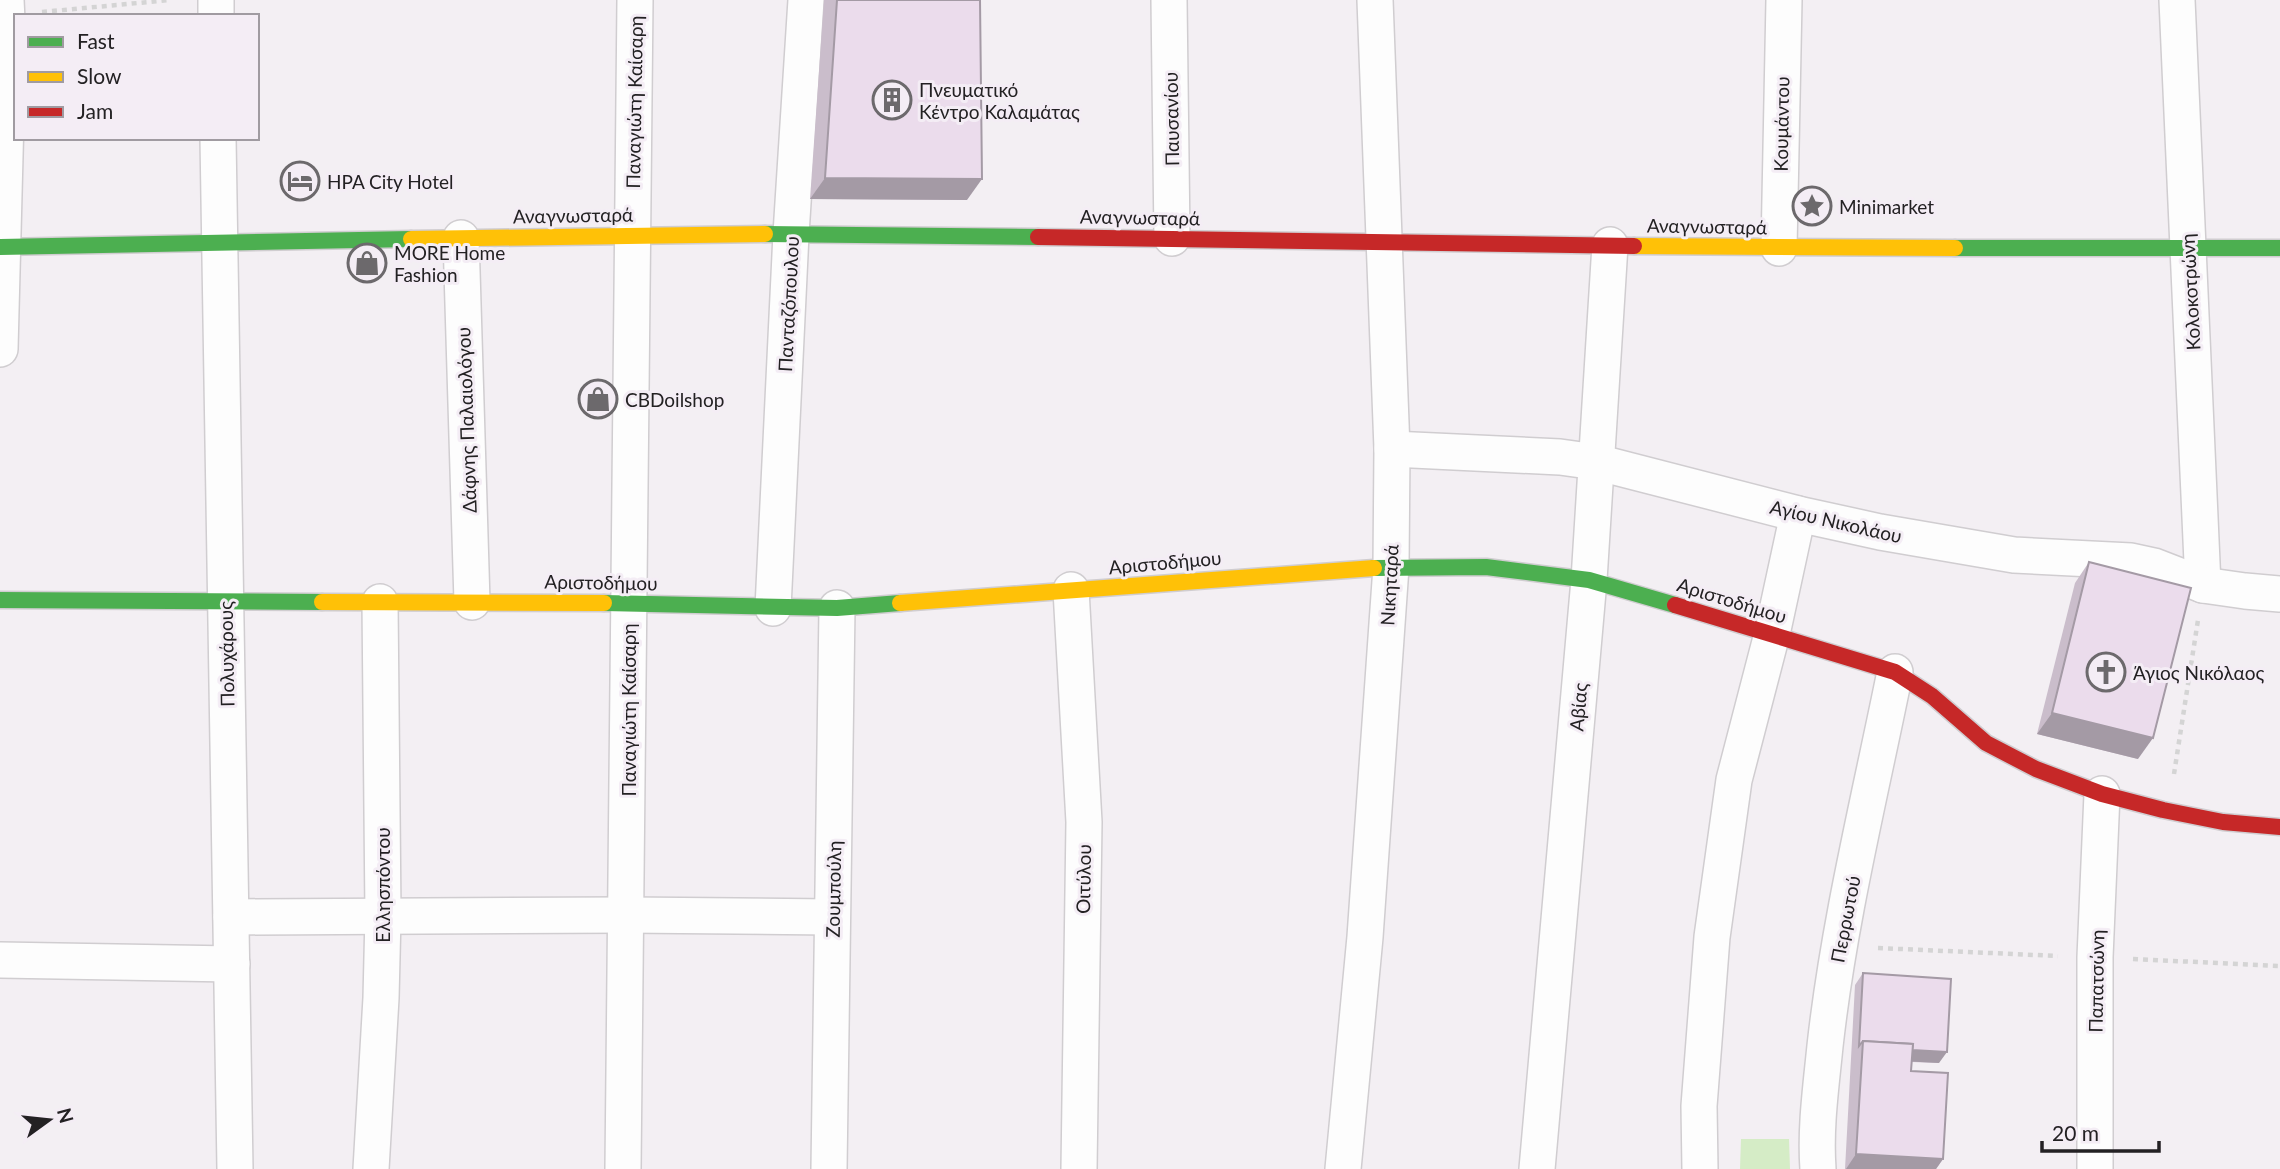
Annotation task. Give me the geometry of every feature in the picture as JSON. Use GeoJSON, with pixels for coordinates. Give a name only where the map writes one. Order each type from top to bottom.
{"type":"FeatureCollection","features":[{"type":"Feature","properties":{"kind":"street","name":"Παναγιώτη Καίσαρη"},"geometry":{"type":"LineString","coordinates":[[623,1169],[635,0]]}},
{"type":"Feature","properties":{"kind":"street","name":"Πανταζόπουλου"},"geometry":{"type":"LineString","coordinates":[[773,608],[791,234],[806,0]]}},
{"type":"Feature","properties":{"kind":"street","name":"Παυσανίου"},"geometry":{"type":"LineString","coordinates":[[1169,0],[1172,238]]}},
{"type":"Feature","properties":{"kind":"street","name":"Νικηταρά"},"geometry":{"type":"LineString","coordinates":[[1343,1169],[1369,896],[1391,567],[1392,449],[1375,0]]}},
{"type":"Feature","properties":{"kind":"street","name":"Κουμάντου"},"geometry":{"type":"LineString","coordinates":[[1779,248],[1784,0]]}},
{"type":"Feature","properties":{"kind":"street","name":"Κολοκοτρώνη"},"geometry":{"type":"LineString","coordinates":[[2177,0],[2203,585]]}},
{"type":"Feature","properties":{"kind":"street"},"geometry":{"type":"LineString","coordinates":[[0,349],[8,40],[14,23]]}},
{"type":"Feature","properties":{"kind":"street","name":"Πολυχάρους"},"geometry":{"type":"LineString","coordinates":[[218,140],[235,1169]]}},
{"type":"Feature","properties":{"kind":"street","name":"Αναγνωσταρά"},"geometry":{"type":"LineString","coordinates":[[2,247],[791,234],[1779,248],[2280,248]]}},
{"type":"Feature","properties":{"kind":"street","name":"Δάφνης Παλαιολόγου"},"geometry":{"type":"LineString","coordinates":[[461,238],[472,602]]}},
{"type":"Feature","properties":{"kind":"street","name":"Αβίας"},"geometry":{"type":"LineString","coordinates":[[1537,1169],[1589,580],[1610,245]]}},
{"type":"Feature","properties":{"kind":"street","name":"Αγίου Νικολάου"},"geometry":{"type":"LineString","coordinates":[[1392,449],[1560,457],[1596,462],[1798,514],[1892,534],[1999,553],[2131,561],[2154,566],[2203,585],[2280,594]]}},
{"type":"Feature","properties":{"kind":"street"},"geometry":{"type":"LineString","coordinates":[[1700,1169],[1699,1106],[1714,924],[1734,780],[1772,634],[1798,514]]}},
{"type":"Feature","properties":{"kind":"street","name":"Αριστοδήμου"},"geometry":{"type":"LineString","coordinates":[[0,600],[629,603],[837,608],[1305,572],[1391,567],[1486,567],[1589,580],[1895,673],[1932,696],[1986,743],[2036,769],[2102,794],[2168,811],[2223,822],[2280,827]]}},
{"type":"Feature","properties":{"kind":"street","name":"Οιτύλου"},"geometry":{"type":"LineString","coordinates":[[1071,590],[1084,822],[1079,1169]]}},
{"type":"Feature","properties":{"kind":"street","name":"Ελλησπόντου"},"geometry":{"type":"LineString","coordinates":[[371,1169],[383,916],[380,602]]}},
{"type":"Feature","properties":{"kind":"street","name":"Ζουμπούλη"},"geometry":{"type":"LineString","coordinates":[[829,1169],[837,608]]}},
{"type":"Feature","properties":{"kind":"street","name":"Περρωτού"},"geometry":{"type":"LineString","coordinates":[[1818,1169],[1816,1148],[1820,1100],[1839,946],[1895,673]]}},
{"type":"Feature","properties":{"kind":"street","name":"Παπατσώνη"},"geometry":{"type":"LineString","coordinates":[[2095,1169],[2095,957],[2102,794]]}},
{"type":"Feature","properties":{"kind":"street"},"geometry":{"type":"LineString","coordinates":[[230,917],[832,917]]}},
{"type":"Feature","properties":{"kind":"street"},"geometry":{"type":"LineString","coordinates":[[0,960],[232,964]]}},
{"type":"Feature","properties":{"kind":"path"},"geometry":{"type":"LineString","coordinates":[[20,6],[170,0]]}},
{"type":"Feature","properties":{"kind":"path"},"geometry":{"type":"LineString","coordinates":[[2168,811],[2203,585]]}},
{"type":"Feature","properties":{"kind":"green space"},"geometry":{"type":"Polygon","coordinates":[[[1741,1139],[1789,1139],[1790,1169],[1740,1169],[1741,1139]]]}},
{"type":"Feature","properties":{"kind":"building","name":"Πνευματικό Κέντρο Καλαμάτας"},"geometry":{"type":"Polygon","coordinates":[[[837,0],[980,0],[982,179],[825,178],[837,0]]]}},
{"type":"Feature","properties":{"kind":"building","name":"Άγιος Νικόλαος"},"geometry":{"type":"Polygon","coordinates":[[[2089,562],[2191,588],[2153,738],[2052,713],[2089,562]]]}},
{"type":"Feature","properties":{"kind":"building"},"geometry":{"type":"Polygon","coordinates":[[[1863,973],[1951,979],[1947,1052],[1912,1050],[1913,1044],[1863,1041],[1859,1046],[1863,973]]]}},
{"type":"Feature","properties":{"kind":"building"},"geometry":{"type":"Polygon","coordinates":[[[1863,1041],[1913,1044],[1911,1071],[1948,1073],[1943,1159],[1856,1154],[1863,1041]]]}},
{"type":"Feature","properties":{"kind":"traffic: fast"},"geometry":{"type":"LineString","coordinates":[[765,234],[1038,237]]}},
{"type":"Feature","properties":{"kind":"traffic: fast"},"geometry":{"type":"LineString","coordinates":[[0,247],[411,239]]}},
{"type":"Feature","properties":{"kind":"traffic: fast"},"geometry":{"type":"LineString","coordinates":[[1955,248],[2280,248]]}},
{"type":"Feature","properties":{"kind":"traffic: fast"},"geometry":{"type":"LineString","coordinates":[[1374,568],[1486,567],[1589,580],[1675,605]]}},
{"type":"Feature","properties":{"kind":"traffic: fast"},"geometry":{"type":"LineString","coordinates":[[0,600],[322,602]]}},
{"type":"Feature","properties":{"kind":"traffic: fast"},"geometry":{"type":"LineString","coordinates":[[604,603],[837,608],[900,603]]}},
{"type":"Feature","properties":{"kind":"traffic: slow"},"geometry":{"type":"LineString","coordinates":[[411,239],[765,234]]}},
{"type":"Feature","properties":{"kind":"traffic: slow"},"geometry":{"type":"LineString","coordinates":[[1634,246],[1955,248]]}},
{"type":"Feature","properties":{"kind":"traffic: slow"},"geometry":{"type":"LineString","coordinates":[[900,603],[1374,568]]}},
{"type":"Feature","properties":{"kind":"traffic: slow"},"geometry":{"type":"LineString","coordinates":[[322,602],[604,603]]}},
{"type":"Feature","properties":{"kind":"traffic: jam"},"geometry":{"type":"LineString","coordinates":[[1038,237],[1634,246]]}},
{"type":"Feature","properties":{"kind":"traffic: jam"},"geometry":{"type":"LineString","coordinates":[[1675,605],[1895,672],[1932,696],[1986,743],[2036,769],[2102,794],[2223,822],[2280,827]]}},
{"type":"Feature","properties":{"kind":"place","name":"Πνευματικό Κέντρο Καλαμάτας"},"geometry":{"type":"Point","coordinates":[892,100]}},
{"type":"Feature","properties":{"kind":"place","name":"HPA City Hotel"},"geometry":{"type":"Point","coordinates":[300,181]}},
{"type":"Feature","properties":{"kind":"place","name":"Minimarket"},"geometry":{"type":"Point","coordinates":[1812,206]}},
{"type":"Feature","properties":{"kind":"place","name":"MORE Home Fashion"},"geometry":{"type":"Point","coordinates":[367,263]}},
{"type":"Feature","properties":{"kind":"place","name":"CBDoilshop"},"geometry":{"type":"Point","coordinates":[598,399]}},
{"type":"Feature","properties":{"kind":"place","name":"Άγιος Νικόλαος"},"geometry":{"type":"Point","coordinates":[2106,672]}}]}
